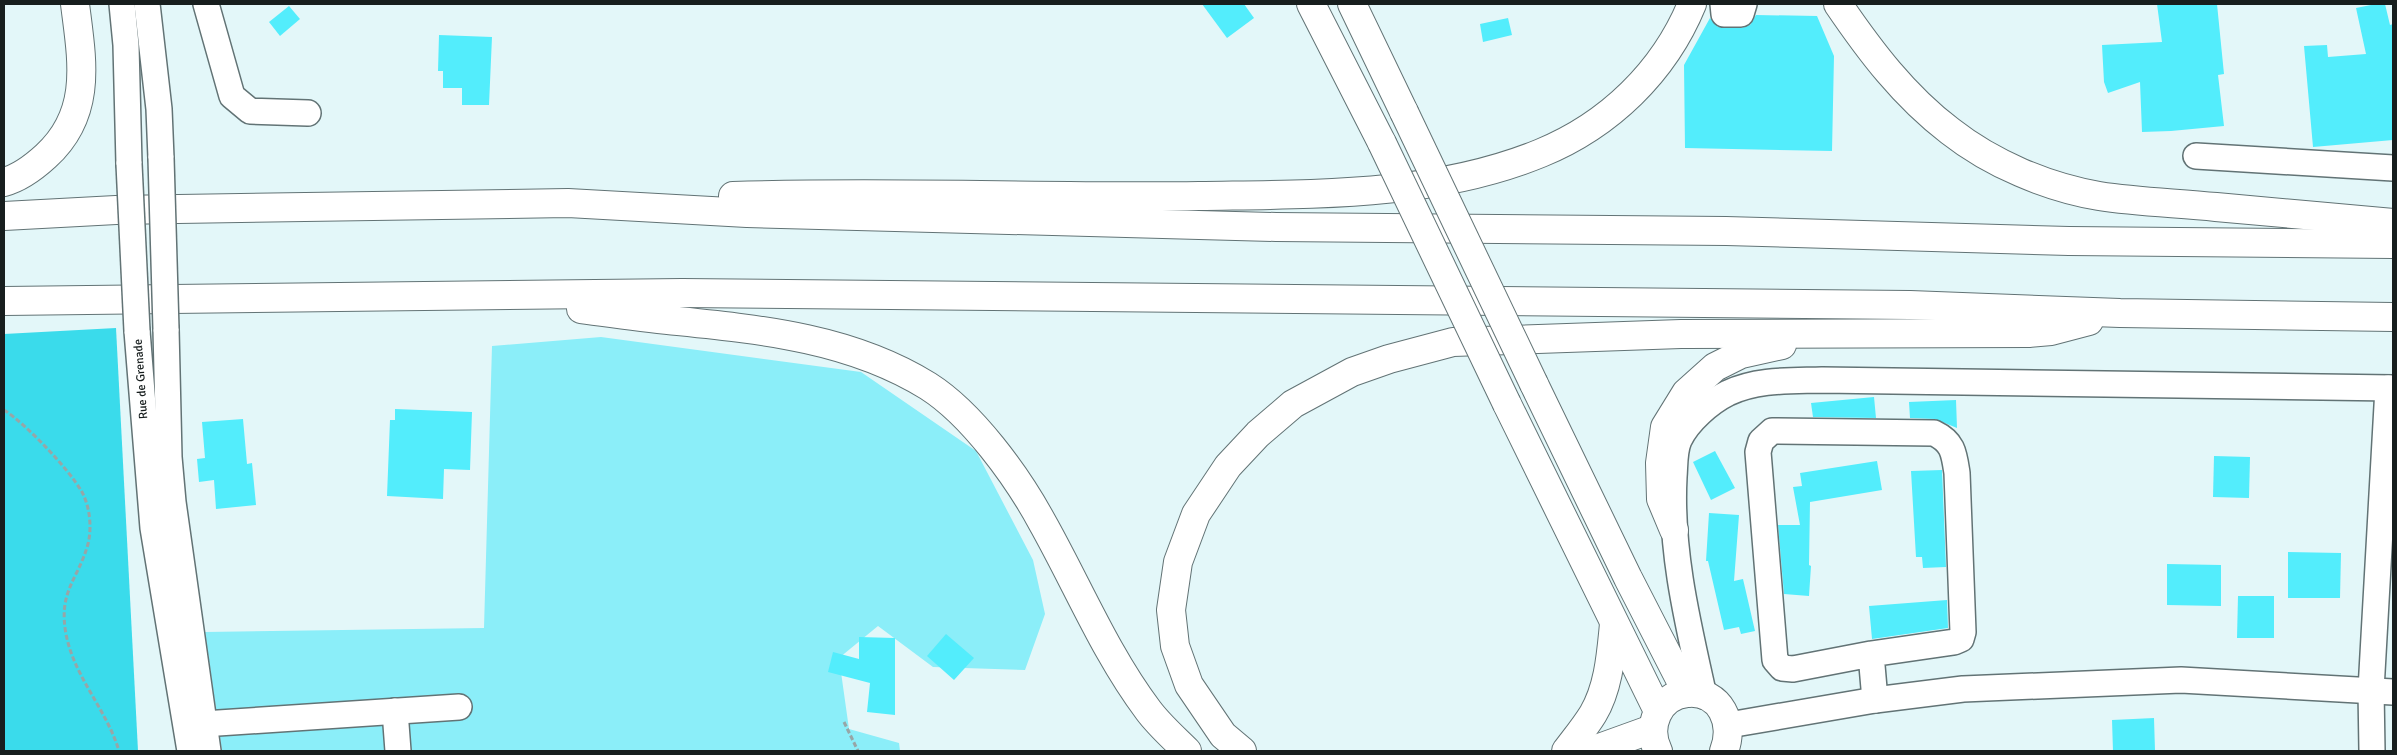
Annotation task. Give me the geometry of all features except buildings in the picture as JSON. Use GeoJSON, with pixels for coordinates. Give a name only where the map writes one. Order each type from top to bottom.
{"type":"FeatureCollection","features":[{"type":"Feature","properties":{"kind":"main road"},"geometry":{"type":"LineString","coordinates":[[4,182],[35,166],[58,145],[74,118],[81,93],[83,65],[76,4]]}},
{"type":"Feature","properties":{"kind":"main road"},"geometry":{"type":"LineString","coordinates":[[1311,4],[1382,144],[1614,624],[1656,730]]}},
{"type":"Feature","properties":{"kind":"main road"},"geometry":{"type":"LineString","coordinates":[[1352,4],[1628,578],[1696,694]]}},
{"type":"Feature","properties":{"kind":"main road"},"geometry":{"type":"LineString","coordinates":[[4,216],[116,210],[568,203],[642,198],[806,194],[1093,197],[1262,195],[1369,190],[1441,182],[1497,169],[1542,153],[1589,128],[1612,112],[1641,84],[1661,59],[1692,4]]}},
{"type":"Feature","properties":{"kind":"main road"},"geometry":{"type":"LineString","coordinates":[[1838,4],[1888,73],[1929,114],[1978,150],[2037,178],[2099,196],[2393,223]]}},
{"type":"Feature","properties":{"kind":"main road"},"geometry":{"type":"LineString","coordinates":[[568,203],[747,214],[1276,227],[1726,230],[2069,240],[2393,244]]}},
{"type":"Feature","properties":{"kind":"main road"},"geometry":{"type":"LineString","coordinates":[[4,301],[682,294],[1332,298],[1910,305],[2120,313],[2393,317]]}},
{"type":"Feature","properties":{"kind":"main road"},"geometry":{"type":"LineString","coordinates":[[452,297],[740,328],[822,342],[881,360],[929,387],[966,416],[1016,479],[1041,519],[1121,671],[1149,711],[1187,751]]}},
{"type":"Feature","properties":{"kind":"main road"},"geometry":{"type":"LineString","coordinates":[[1242,751],[1223,735],[1189,685],[1174,646],[1171,610],[1178,562],[1196,514],[1228,466],[1258,434],[1293,404],[1352,372],[1389,358],[1453,342],[1547,337],[1836,332],[2029,333],[2051,330],[2120,313]]}},
{"type":"Feature","properties":{"kind":"main road"},"geometry":{"type":"LineString","coordinates":[[1674,530],[1661,499],[1660,463],[1665,427],[1686,393],[1714,368],[1741,354],[1836,332]]}},
{"type":"Feature","properties":{"kind":"main road"},"geometry":{"type":"LineString","coordinates":[[1566,751],[1594,712],[1604,686],[1610,664],[1614,624]]}},
{"type":"Feature","properties":{"kind":"main road"},"geometry":{"type":"LineString","coordinates":[[1591,751],[1656,730],[1670,699],[1696,694],[1716,702],[1724,712],[1729,725],[1729,739],[1724,751]]}},
{"type":"Feature","properties":{"kind":"street","name":"Rue de Grenade"},"geometry":{"type":"LineString","coordinates":[[122,4],[126,45],[129,164],[137,331],[153,528],[195,724],[208,751]]}},
{"type":"Feature","properties":{"kind":"street","name":"Rue de Grenade"},"geometry":{"type":"LineString","coordinates":[[148,4],[159,110],[169,457],[195,724],[190,751]]}},
{"type":"Feature","properties":{"kind":"street"},"geometry":{"type":"LineString","coordinates":[[206,4],[232,96],[250,110],[308,113]]}},
{"type":"Feature","properties":{"kind":"street"},"geometry":{"type":"LineString","coordinates":[[1724,4],[1724,14],[1742,14],[1744,4]]}},
{"type":"Feature","properties":{"kind":"street"},"geometry":{"type":"LineString","coordinates":[[2196,156],[2393,168]]}},
{"type":"Feature","properties":{"kind":"street"},"geometry":{"type":"LineString","coordinates":[[1696,694],[1674,530],[1674,470],[1679,440],[1702,412],[1727,394],[1767,382],[1822,380],[2391,388],[2382,691],[2372,751]]}},
{"type":"Feature","properties":{"kind":"street"},"geometry":{"type":"LineString","coordinates":[[1772,431],[1934,433],[1946,438],[1954,453],[1957,473],[1963,632],[1960,638],[1954,642],[1871,654],[1792,669],[1782,668],[1775,660],[1758,452],[1761,441],[1772,431]]}},
{"type":"Feature","properties":{"kind":"street"},"geometry":{"type":"LineString","coordinates":[[1871,654],[1876,700]]}},
{"type":"Feature","properties":{"kind":"street"},"geometry":{"type":"LineString","coordinates":[[1729,725],[1876,700],[1963,689],[2181,680],[2382,691]]}},
{"type":"Feature","properties":{"kind":"street"},"geometry":{"type":"LineString","coordinates":[[195,724],[459,707]]}},
{"type":"Feature","properties":{"kind":"street"},"geometry":{"type":"LineString","coordinates":[[396,712],[398,751]]}},
{"type":"Feature","properties":{"kind":"path"},"geometry":{"type":"LineString","coordinates":[[4,410],[27,427],[72,478],[82,493],[88,509],[90,526],[88,543],[67,591],[65,606],[66,634],[75,661],[119,751]]}},
{"type":"Feature","properties":{"kind":"path"},"geometry":{"type":"LineString","coordinates":[[844,722],[858,751]]}},
{"type":"Feature","properties":{"kind":"shaded area"},"geometry":{"type":"Polygon","coordinates":[[[116,328],[138,751],[4,751],[4,334],[116,328]]]}},
{"type":"Feature","properties":{"kind":"shaded area"},"geometry":{"type":"Polygon","coordinates":[[[601,337],[861,372],[976,451],[1033,560],[1045,614],[1025,670],[933,667],[878,626],[839,658],[849,729],[899,743],[900,751],[222,751],[205,632],[484,628],[492,346],[601,337]]]}}]}
